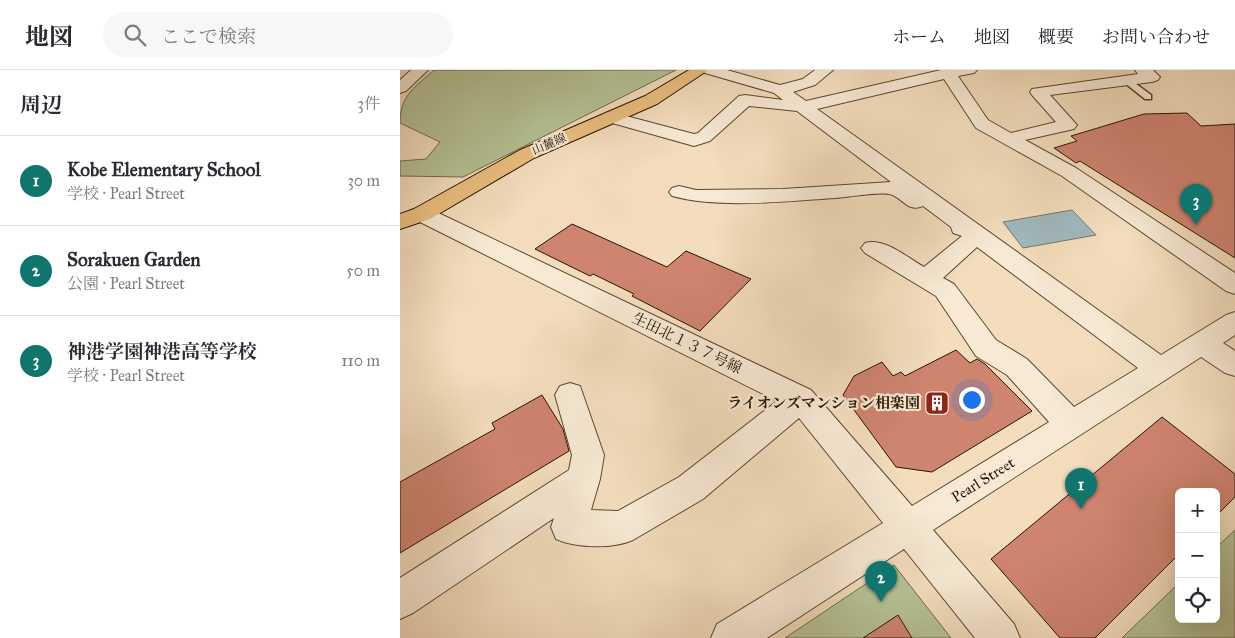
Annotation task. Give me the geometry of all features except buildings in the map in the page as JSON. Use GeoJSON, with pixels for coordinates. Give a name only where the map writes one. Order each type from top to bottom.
{"type":"FeatureCollection","features":[{"type":"Feature","properties":{"kind":"main road","name":"山麓線"},"geometry":{"type":"LineString","coordinates":[[411,218],[528,154],[651,100],[700,70]]}},
{"type":"Feature","properties":{"kind":"street"},"geometry":{"type":"LineString","coordinates":[[400,88],[420,70]]}},
{"type":"Feature","properties":{"kind":"street"},"geometry":{"type":"LineString","coordinates":[[710,70],[780,90],[1161,370]]}},
{"type":"Feature","properties":{"kind":"street"},"geometry":{"type":"LineString","coordinates":[[780,90],[809,82],[825,70]]}},
{"type":"Feature","properties":{"kind":"street"},"geometry":{"type":"LineString","coordinates":[[611,118],[694,140],[704,137],[745,100],[784,106],[792,104],[800,106],[969,70]]}},
{"type":"Feature","properties":{"kind":"street"},"geometry":{"type":"LineString","coordinates":[[1007,139],[1068,125],[1038,92],[1152,77],[1143,70]]}},
{"type":"Feature","properties":{"kind":"street"},"geometry":{"type":"LineString","coordinates":[[948,73],[982,124],[1069,172],[1235,285]]}},
{"type":"Feature","properties":{"kind":"street"},"geometry":{"type":"LineString","coordinates":[[679,192],[696,196],[782,195],[894,188],[946,222],[978,234]]}},
{"type":"Feature","properties":{"kind":"street","name":"生田北１３７号線"},"geometry":{"type":"LineString","coordinates":[[411,218],[801,399],[1000,638]]}},
{"type":"Feature","properties":{"kind":"street"},"geometry":{"type":"LineString","coordinates":[[926,279],[978,234]]}},
{"type":"Feature","properties":{"kind":"street"},"geometry":{"type":"LineString","coordinates":[[873,248],[946,290],[986,348],[1017,367],[1071,425]]}},
{"type":"Feature","properties":{"kind":"street","name":"Pearl Street"},"geometry":{"type":"LineString","coordinates":[[731,638],[1235,322]]}},
{"type":"Feature","properties":{"kind":"street"},"geometry":{"type":"LineString","coordinates":[[1202,343],[1235,365]]}},
{"type":"Feature","properties":{"kind":"street"},"geometry":{"type":"LineString","coordinates":[[570,395],[588,455],[584,478],[568,527],[621,528],[691,488],[801,399]]}},
{"type":"Feature","properties":{"kind":"street"},"geometry":{"type":"LineString","coordinates":[[400,600],[584,478]]}},
{"type":"Feature","properties":{"kind":"lane"},"geometry":{"type":"LineString","coordinates":[[1128,80],[1148,97]]}},
{"type":"Feature","properties":{"kind":"green space"},"geometry":{"type":"Polygon","coordinates":[[[434,70],[676,70],[463,177],[400,176],[400,161],[426,159],[440,142],[400,123],[406,98],[434,70]]]}},
{"type":"Feature","properties":{"kind":"green space"},"geometry":{"type":"Polygon","coordinates":[[[1235,530],[1235,638],[1122,638],[1175,587],[1175,623],[1220,623],[1220,544],[1235,530]]]}},
{"type":"Feature","properties":{"kind":"green space"},"geometry":{"type":"Polygon","coordinates":[[[894,565],[951,638],[785,638],[894,565]]]}},
{"type":"Feature","properties":{"kind":"water"},"geometry":{"type":"Polygon","coordinates":[[[1072,210],[1096,235],[1023,248],[1003,222],[1072,210]]]}},
{"type":"Feature","properties":{"kind":"place","name":"神港学園神港高等学校"},"geometry":{"type":"Point","coordinates":[1196,225]}},
{"type":"Feature","properties":{"kind":"place","name":"ライオンズマンション相楽園"},"geometry":{"type":"Point","coordinates":[937,403]}},
{"type":"Feature","properties":{"kind":"place","name":"Kobe Elementary School"},"geometry":{"type":"Point","coordinates":[1081,509]}},
{"type":"Feature","properties":{"kind":"place","name":"Sorakuen Garden"},"geometry":{"type":"Point","coordinates":[881,602]}}]}
